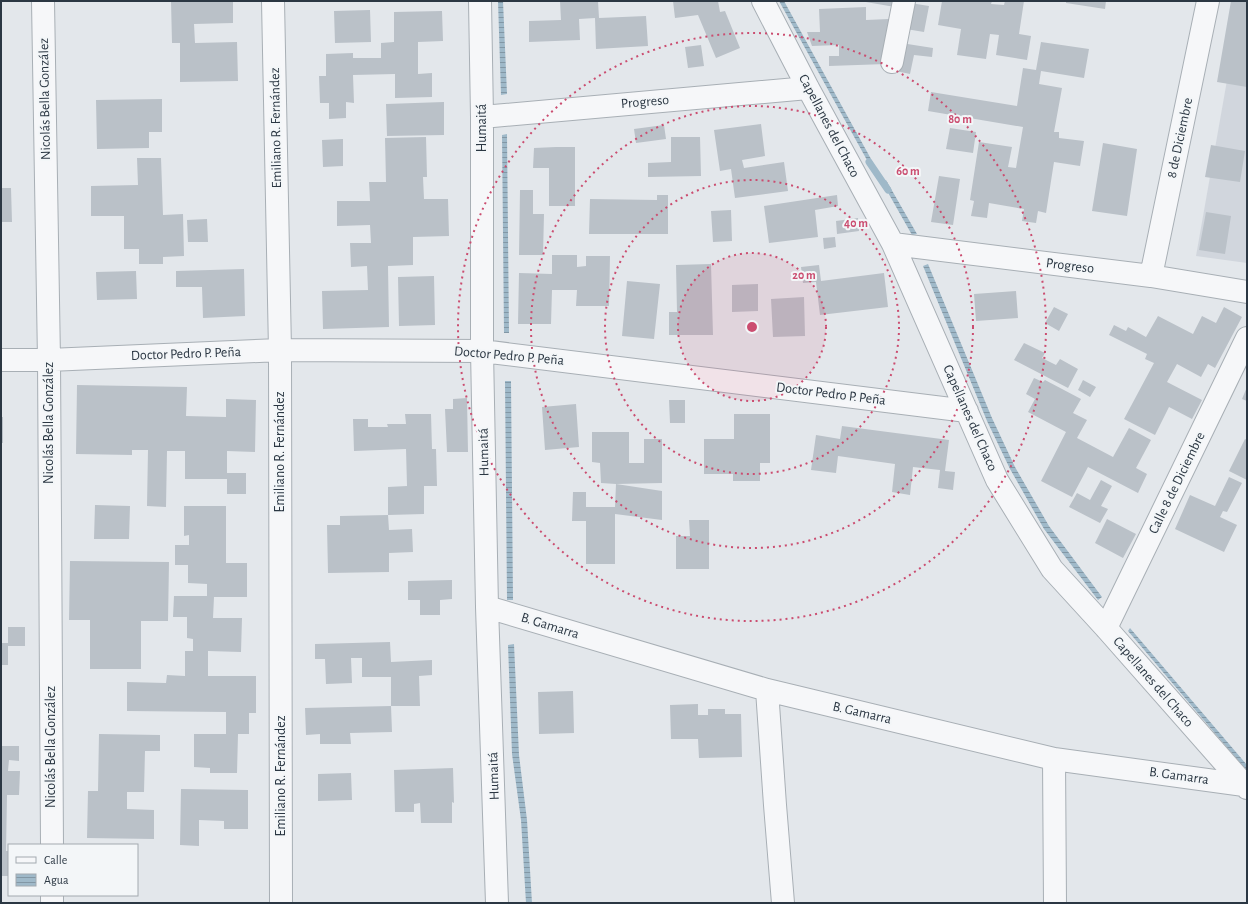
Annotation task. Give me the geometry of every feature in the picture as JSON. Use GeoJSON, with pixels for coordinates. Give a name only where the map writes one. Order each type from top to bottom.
{"type":"FeatureCollection","features":[{"type":"Feature","properties":{"kind":"street","name":"Nicolás Bella González"},"geometry":{"type":"LineString","coordinates":[[43,1],[49,360],[52,844]]}},
{"type":"Feature","properties":{"kind":"street","name":"Emiliano R. Fernández"},"geometry":{"type":"LineString","coordinates":[[273,1],[280,350],[281,903]]}},
{"type":"Feature","properties":{"kind":"street","name":"Humaitá"},"geometry":{"type":"LineString","coordinates":[[480,1],[482,117],[482,351],[487,607],[497,903]]}},
{"type":"Feature","properties":{"kind":"street","name":"Capellanes del Chaco"},"geometry":{"type":"LineString","coordinates":[[763,1],[808,88],[893,244],[997,480],[1052,569],[1246,787]]}},
{"type":"Feature","properties":{"kind":"street"},"geometry":{"type":"LineString","coordinates":[[892,62],[904,1]]}},
{"type":"Feature","properties":{"kind":"street","name":"8 de Diciembre"},"geometry":{"type":"LineString","coordinates":[[1151,276],[1208,1]]}},
{"type":"Feature","properties":{"kind":"street","name":"Progreso"},"geometry":{"type":"LineString","coordinates":[[482,117],[808,88]]}},
{"type":"Feature","properties":{"kind":"street","name":"Progreso"},"geometry":{"type":"LineString","coordinates":[[893,244],[1151,276],[1247,292]]}},
{"type":"Feature","properties":{"kind":"street","name":"Calle 8 de Diciembre"},"geometry":{"type":"LineString","coordinates":[[1106,628],[1247,338]]}},
{"type":"Feature","properties":{"kind":"street","name":"Doctor Pedro P. Peña"},"geometry":{"type":"LineString","coordinates":[[1,360],[49,360],[280,350],[482,351],[967,411]]}},
{"type":"Feature","properties":{"kind":"street","name":"B. Gamarra"},"geometry":{"type":"LineString","coordinates":[[487,607],[767,690],[1054,759],[1246,787]]}},
{"type":"Feature","properties":{"kind":"street"},"geometry":{"type":"LineString","coordinates":[[767,690],[783,903]]}},
{"type":"Feature","properties":{"kind":"street"},"geometry":{"type":"LineString","coordinates":[[1054,759],[1055,903]]}},
{"type":"Feature","properties":{"kind":"shaded area"},"geometry":{"type":"Polygon","coordinates":[[[1241,1],[1247,1],[1247,263],[1196,256],[1241,1]]]}},
{"type":"Feature","properties":{"kind":"water"},"geometry":{"type":"Polygon","coordinates":[[[498,1],[503,1],[507,94],[501,95],[498,1]]]}},
{"type":"Feature","properties":{"kind":"water"},"geometry":{"type":"Polygon","coordinates":[[[779,1],[784,1],[876,168],[873,171],[779,1]]]}},
{"type":"Feature","properties":{"kind":"water"},"geometry":{"type":"Polygon","coordinates":[[[507,134],[509,333],[504,333],[502,135],[507,134]]]}},
{"type":"Feature","properties":{"kind":"water"},"geometry":{"type":"Polygon","coordinates":[[[886,180],[917,234],[912,235],[882,182],[886,180]]]}},
{"type":"Feature","properties":{"kind":"water"},"geometry":{"type":"Polygon","coordinates":[[[928,264],[992,418],[1015,467],[1049,526],[1102,597],[1098,600],[1044,529],[1010,469],[987,421],[923,266],[928,264]]]}},
{"type":"Feature","properties":{"kind":"water"},"geometry":{"type":"Polygon","coordinates":[[[505,381],[511,381],[513,600],[507,600],[505,381]]]}},
{"type":"Feature","properties":{"kind":"water"},"geometry":{"type":"Polygon","coordinates":[[[1130,628],[1247,765],[1247,771],[1128,631],[1130,628]]]}},
{"type":"Feature","properties":{"kind":"water"},"geometry":{"type":"Polygon","coordinates":[[[514,644],[519,755],[527,820],[532,903],[526,903],[521,820],[512,754],[508,645],[514,644]]]}},
{"type":"Feature","properties":{"kind":"building"},"geometry":{"type":"Polygon","coordinates":[[[171,1],[233,1],[233,23],[194,24],[195,43],[237,42],[238,81],[180,82],[180,43],[172,43],[171,1]]]}},
{"type":"Feature","properties":{"kind":"building"},"geometry":{"type":"Polygon","coordinates":[[[560,1],[598,1],[599,18],[646,16],[648,46],[596,49],[595,18],[579,19],[580,40],[529,42],[529,21],[561,20],[560,1]]]}},
{"type":"Feature","properties":{"kind":"building"},"geometry":{"type":"Polygon","coordinates":[[[673,1],[718,1],[720,12],[725,11],[740,48],[716,58],[698,15],[675,18],[673,1]]]}},
{"type":"Feature","properties":{"kind":"building"},"geometry":{"type":"Polygon","coordinates":[[[860,1],[896,1],[895,7],[860,1]]]}},
{"type":"Feature","properties":{"kind":"building"},"geometry":{"type":"Polygon","coordinates":[[[942,1],[992,1],[991,4],[1004,5],[1005,1],[1024,1],[1019,34],[1031,36],[1027,60],[996,55],[999,35],[990,34],[986,59],[957,55],[961,29],[938,25],[942,1]]]}},
{"type":"Feature","properties":{"kind":"building"},"geometry":{"type":"Polygon","coordinates":[[[1066,1],[1106,1],[1105,9],[1066,3],[1066,1]]]}},
{"type":"Feature","properties":{"kind":"building"},"geometry":{"type":"Polygon","coordinates":[[[1231,1],[1247,1],[1247,87],[1217,82],[1231,1]]]}},
{"type":"Feature","properties":{"kind":"building"},"geometry":{"type":"Polygon","coordinates":[[[910,3],[929,6],[924,32],[906,29],[910,3]]]}},
{"type":"Feature","properties":{"kind":"building"},"geometry":{"type":"Polygon","coordinates":[[[866,7],[866,20],[889,19],[890,44],[886,64],[829,66],[829,56],[839,56],[839,45],[812,46],[807,32],[820,32],[819,9],[866,7]]]}},
{"type":"Feature","properties":{"kind":"building"},"geometry":{"type":"Polygon","coordinates":[[[370,10],[371,42],[335,43],[334,11],[370,10]]]}},
{"type":"Feature","properties":{"kind":"building"},"geometry":{"type":"Polygon","coordinates":[[[442,11],[443,41],[418,42],[418,74],[432,73],[432,97],[395,98],[395,74],[353,75],[354,103],[346,102],[346,118],[329,119],[329,103],[320,103],[319,76],[326,76],[326,54],[353,53],[353,58],[381,58],[381,43],[394,42],[394,12],[442,11]]]}},
{"type":"Feature","properties":{"kind":"building"},"geometry":{"type":"Polygon","coordinates":[[[1041,42],[1089,49],[1084,78],[1041,71],[1039,84],[1062,88],[1054,132],[1059,132],[1059,138],[1084,141],[1080,166],[1054,162],[1046,213],[1038,211],[1036,223],[1022,221],[1024,209],[989,203],[987,218],[971,216],[974,201],[970,200],[979,142],[1012,147],[1008,167],[1016,168],[1023,127],[928,111],[931,92],[1017,106],[1023,68],[1036,70],[1041,42]]]}},
{"type":"Feature","properties":{"kind":"building"},"geometry":{"type":"Polygon","coordinates":[[[901,43],[933,48],[932,57],[914,55],[910,74],[896,71],[901,43]]]}},
{"type":"Feature","properties":{"kind":"building"},"geometry":{"type":"Polygon","coordinates":[[[701,45],[704,66],[688,68],[685,47],[701,45]]]}},
{"type":"Feature","properties":{"kind":"building"},"geometry":{"type":"Polygon","coordinates":[[[162,99],[162,132],[149,132],[149,148],[97,149],[96,100],[162,99]]]}},
{"type":"Feature","properties":{"kind":"building"},"geometry":{"type":"Polygon","coordinates":[[[444,102],[444,135],[387,136],[386,104],[444,102]]]}},
{"type":"Feature","properties":{"kind":"building"},"geometry":{"type":"Polygon","coordinates":[[[761,124],[765,156],[742,160],[744,168],[784,162],[788,191],[735,198],[731,169],[720,171],[714,130],[761,124]]]}},
{"type":"Feature","properties":{"kind":"building"},"geometry":{"type":"Polygon","coordinates":[[[664,125],[666,139],[636,143],[634,129],[664,125]]]}},
{"type":"Feature","properties":{"kind":"building"},"geometry":{"type":"Polygon","coordinates":[[[950,128],[976,132],[973,153],[946,149],[950,128]]]}},
{"type":"Feature","properties":{"kind":"building"},"geometry":{"type":"Polygon","coordinates":[[[426,137],[427,177],[423,177],[424,199],[448,199],[449,236],[413,237],[413,265],[388,266],[389,327],[323,329],[322,291],[368,290],[367,266],[351,267],[350,243],[371,243],[370,225],[337,226],[337,201],[370,201],[369,182],[386,182],[385,138],[426,137]]]}},
{"type":"Feature","properties":{"kind":"building"},"geometry":{"type":"Polygon","coordinates":[[[671,137],[700,137],[701,176],[648,177],[648,163],[671,162],[671,137]]]}},
{"type":"Feature","properties":{"kind":"building"},"geometry":{"type":"Polygon","coordinates":[[[343,139],[343,166],[323,167],[322,140],[343,139]]]}},
{"type":"Feature","properties":{"kind":"building"},"geometry":{"type":"Polygon","coordinates":[[[1103,143],[1137,149],[1127,216],[1092,211],[1103,143]]]}},
{"type":"Feature","properties":{"kind":"building"},"geometry":{"type":"Polygon","coordinates":[[[1211,145],[1245,151],[1240,182],[1205,177],[1211,145]]]}},
{"type":"Feature","properties":{"kind":"building"},"geometry":{"type":"Polygon","coordinates":[[[575,147],[575,206],[549,206],[549,168],[533,168],[534,148],[575,147]]]}},
{"type":"Feature","properties":{"kind":"building"},"geometry":{"type":"Polygon","coordinates":[[[137,158],[161,158],[163,215],[183,214],[184,256],[163,257],[163,264],[139,264],[139,249],[124,249],[124,216],[91,216],[91,186],[138,185],[137,158]]]}},
{"type":"Feature","properties":{"kind":"building"},"geometry":{"type":"Polygon","coordinates":[[[939,176],[960,179],[953,225],[931,222],[939,176]]]}},
{"type":"Feature","properties":{"kind":"building"},"geometry":{"type":"Polygon","coordinates":[[[1,188],[11,188],[12,222],[1,222],[1,188]]]}},
{"type":"Feature","properties":{"kind":"building"},"geometry":{"type":"Polygon","coordinates":[[[520,190],[533,190],[533,214],[544,214],[543,255],[519,255],[520,190]]]}},
{"type":"Feature","properties":{"kind":"building"},"geometry":{"type":"Polygon","coordinates":[[[657,195],[668,195],[668,234],[589,234],[590,199],[657,200],[657,195]]]}},
{"type":"Feature","properties":{"kind":"building"},"geometry":{"type":"Polygon","coordinates":[[[837,195],[838,206],[815,210],[818,237],[769,243],[764,206],[837,195]]]}},
{"type":"Feature","properties":{"kind":"building"},"geometry":{"type":"Polygon","coordinates":[[[731,210],[732,241],[713,242],[711,211],[731,210]]]}},
{"type":"Feature","properties":{"kind":"building"},"geometry":{"type":"Polygon","coordinates":[[[1206,212],[1231,216],[1225,254],[1199,250],[1206,212]]]}},
{"type":"Feature","properties":{"kind":"building"},"geometry":{"type":"Polygon","coordinates":[[[858,218],[859,231],[837,234],[836,221],[858,218]]]}},
{"type":"Feature","properties":{"kind":"building"},"geometry":{"type":"Polygon","coordinates":[[[207,219],[208,242],[188,242],[187,220],[207,219]]]}},
{"type":"Feature","properties":{"kind":"building"},"geometry":{"type":"Polygon","coordinates":[[[835,237],[836,247],[824,249],[823,238],[835,237]]]}},
{"type":"Feature","properties":{"kind":"building"},"geometry":{"type":"Polygon","coordinates":[[[552,255],[577,255],[577,267],[586,266],[586,256],[610,256],[609,306],[576,306],[577,290],[552,290],[551,324],[518,324],[519,273],[552,274],[552,255]]]}},
{"type":"Feature","properties":{"kind":"building"},"geometry":{"type":"Polygon","coordinates":[[[711,264],[713,335],[669,335],[669,312],[677,312],[676,265],[711,264]]]}},
{"type":"Feature","properties":{"kind":"building"},"geometry":{"type":"Polygon","coordinates":[[[819,265],[821,281],[884,273],[888,307],[820,315],[816,282],[803,283],[801,267],[819,265]]]}},
{"type":"Feature","properties":{"kind":"building"},"geometry":{"type":"Polygon","coordinates":[[[244,269],[245,316],[203,318],[202,287],[176,287],[176,271],[244,269]]]}},
{"type":"Feature","properties":{"kind":"building"},"geometry":{"type":"Polygon","coordinates":[[[136,271],[137,299],[97,300],[96,272],[136,271]]]}},
{"type":"Feature","properties":{"kind":"building"},"geometry":{"type":"Polygon","coordinates":[[[434,276],[435,325],[399,326],[398,277],[434,276]]]}},
{"type":"Feature","properties":{"kind":"building"},"geometry":{"type":"Polygon","coordinates":[[[627,281],[660,284],[654,339],[622,336],[627,281]]]}},
{"type":"Feature","properties":{"kind":"building"},"geometry":{"type":"Polygon","coordinates":[[[758,284],[758,311],[732,312],[732,285],[758,284]]]}},
{"type":"Feature","properties":{"kind":"building"},"geometry":{"type":"Polygon","coordinates":[[[1016,291],[1018,318],[976,321],[974,294],[1016,291]]]}},
{"type":"Feature","properties":{"kind":"building"},"geometry":{"type":"Polygon","coordinates":[[[804,297],[805,336],[773,337],[771,299],[804,297]]]}},
{"type":"Feature","properties":{"kind":"building"},"geometry":{"type":"Polygon","coordinates":[[[1054,307],[1068,314],[1059,331],[1045,323],[1054,307]]]}},
{"type":"Feature","properties":{"kind":"building"},"geometry":{"type":"Polygon","coordinates":[[[1224,307],[1242,317],[1215,368],[1208,364],[1201,377],[1177,364],[1167,382],[1202,400],[1192,419],[1169,407],[1155,435],[1124,419],[1154,363],[1145,359],[1147,354],[1109,335],[1114,325],[1126,331],[1128,327],[1146,337],[1158,316],[1193,334],[1202,316],[1216,323],[1224,307]]]}},
{"type":"Feature","properties":{"kind":"building"},"geometry":{"type":"Polygon","coordinates":[[[1024,343],[1045,353],[1042,358],[1056,365],[1060,359],[1078,369],[1068,388],[1014,360],[1024,343]]]}},
{"type":"Feature","properties":{"kind":"building"},"geometry":{"type":"Polygon","coordinates":[[[1034,378],[1043,382],[1045,380],[1081,399],[1073,413],[1087,420],[1077,438],[1113,457],[1129,428],[1151,440],[1136,468],[1147,474],[1138,493],[1088,467],[1072,497],[1041,481],[1066,432],[1028,412],[1035,399],[1026,394],[1034,378]]]}},
{"type":"Feature","properties":{"kind":"building"},"geometry":{"type":"Polygon","coordinates":[[[1083,380],[1096,387],[1090,397],[1078,390],[1083,380]]]}},
{"type":"Feature","properties":{"kind":"building"},"geometry":{"type":"Polygon","coordinates":[[[77,385],[187,387],[186,416],[226,417],[226,399],[256,400],[255,452],[227,451],[227,473],[246,473],[246,494],[227,494],[227,479],[185,479],[185,451],[167,451],[166,507],[147,506],[148,450],[132,450],[132,455],[76,454],[77,385]]]}},
{"type":"Feature","properties":{"kind":"building"},"geometry":{"type":"Polygon","coordinates":[[[1247,387],[1247,401],[1242,399],[1247,387]]]}},
{"type":"Feature","properties":{"kind":"building"},"geometry":{"type":"Polygon","coordinates":[[[467,398],[468,452],[447,452],[445,409],[453,409],[453,399],[467,398]]]}},
{"type":"Feature","properties":{"kind":"building"},"geometry":{"type":"Polygon","coordinates":[[[669,400],[685,400],[685,423],[670,423],[669,400]]]}},
{"type":"Feature","properties":{"kind":"building"},"geometry":{"type":"Polygon","coordinates":[[[576,404],[579,447],[545,450],[542,407],[576,404]]]}},
{"type":"Feature","properties":{"kind":"building"},"geometry":{"type":"Polygon","coordinates":[[[405,414],[431,414],[432,449],[436,449],[437,486],[424,486],[424,514],[388,515],[388,487],[407,486],[406,449],[354,451],[353,419],[368,419],[368,427],[388,427],[387,424],[406,424],[405,414]]]}},
{"type":"Feature","properties":{"kind":"building"},"geometry":{"type":"Polygon","coordinates":[[[734,414],[770,414],[770,463],[760,463],[760,481],[733,481],[733,474],[704,474],[704,439],[734,439],[734,414]]]}},
{"type":"Feature","properties":{"kind":"building"},"geometry":{"type":"Polygon","coordinates":[[[1,417],[3,417],[3,443],[1,443],[1,417]]]}},
{"type":"Feature","properties":{"kind":"building"},"geometry":{"type":"Polygon","coordinates":[[[842,426],[949,440],[945,471],[955,472],[953,490],[938,488],[940,470],[913,467],[910,495],[892,492],[895,464],[838,456],[836,473],[811,470],[816,435],[840,439],[842,426]]]}},
{"type":"Feature","properties":{"kind":"building"},"geometry":{"type":"Polygon","coordinates":[[[592,432],[629,432],[629,463],[644,463],[644,439],[662,439],[662,483],[601,483],[600,463],[592,462],[592,432]]]}},
{"type":"Feature","properties":{"kind":"building"},"geometry":{"type":"Polygon","coordinates":[[[1245,439],[1247,440],[1247,480],[1229,471],[1245,439]]]}},
{"type":"Feature","properties":{"kind":"building"},"geometry":{"type":"Polygon","coordinates":[[[1229,477],[1242,483],[1227,512],[1223,511],[1220,517],[1237,525],[1224,552],[1175,529],[1190,495],[1215,506],[1229,477]]]}},
{"type":"Feature","properties":{"kind":"building"},"geometry":{"type":"Polygon","coordinates":[[[1101,480],[1112,486],[1101,506],[1108,509],[1100,523],[1069,507],[1077,493],[1090,500],[1101,480]]]}},
{"type":"Feature","properties":{"kind":"building"},"geometry":{"type":"Polygon","coordinates":[[[616,484],[662,491],[662,520],[615,514],[615,564],[586,564],[586,521],[572,521],[573,492],[586,492],[586,507],[615,507],[616,484]]]}},
{"type":"Feature","properties":{"kind":"building"},"geometry":{"type":"Polygon","coordinates":[[[95,505],[130,506],[129,539],[94,539],[95,505]]]}},
{"type":"Feature","properties":{"kind":"building"},"geometry":{"type":"Polygon","coordinates":[[[184,506],[226,506],[226,563],[247,563],[247,597],[214,597],[213,618],[242,618],[241,652],[208,651],[208,676],[256,676],[256,713],[249,713],[249,734],[238,734],[237,773],[210,773],[210,768],[194,767],[194,734],[226,734],[226,712],[127,711],[127,682],[166,683],[167,675],[185,676],[185,651],[193,651],[193,639],[187,638],[187,617],[173,617],[174,596],[207,596],[207,584],[188,583],[188,565],[175,565],[175,545],[189,545],[189,535],[184,536],[184,506]]]}},
{"type":"Feature","properties":{"kind":"building"},"geometry":{"type":"Polygon","coordinates":[[[388,515],[389,530],[412,529],[413,552],[389,553],[389,572],[328,573],[327,525],[340,525],[340,516],[388,515]]]}},
{"type":"Feature","properties":{"kind":"building"},"geometry":{"type":"Polygon","coordinates":[[[1107,519],[1136,534],[1123,558],[1095,543],[1107,519]]]}},
{"type":"Feature","properties":{"kind":"building"},"geometry":{"type":"Polygon","coordinates":[[[689,520],[709,520],[709,569],[676,569],[676,536],[690,536],[689,520]]]}},
{"type":"Feature","properties":{"kind":"building"},"geometry":{"type":"Polygon","coordinates":[[[70,561],[169,562],[168,621],[141,621],[141,669],[90,669],[90,620],[69,620],[70,561]]]}},
{"type":"Feature","properties":{"kind":"building"},"geometry":{"type":"Polygon","coordinates":[[[452,580],[452,599],[440,600],[440,615],[420,615],[420,600],[408,600],[408,581],[452,580]]]}},
{"type":"Feature","properties":{"kind":"building"},"geometry":{"type":"Polygon","coordinates":[[[8,627],[25,627],[25,646],[8,646],[8,665],[1,665],[1,643],[8,643],[8,627]]]}},
{"type":"Feature","properties":{"kind":"building"},"geometry":{"type":"Polygon","coordinates":[[[390,642],[391,662],[432,660],[432,675],[419,676],[420,706],[391,706],[391,677],[362,677],[362,658],[351,658],[352,683],[326,684],[325,659],[315,659],[315,644],[390,642]]]}},
{"type":"Feature","properties":{"kind":"building"},"geometry":{"type":"Polygon","coordinates":[[[573,691],[574,733],[539,734],[538,692],[573,691]]]}},
{"type":"Feature","properties":{"kind":"building"},"geometry":{"type":"Polygon","coordinates":[[[698,704],[698,715],[708,715],[708,709],[725,709],[725,714],[741,714],[742,757],[699,758],[698,739],[671,739],[670,705],[698,704]]]}},
{"type":"Feature","properties":{"kind":"building"},"geometry":{"type":"Polygon","coordinates":[[[391,706],[392,732],[350,733],[351,744],[320,744],[320,734],[306,735],[305,708],[391,706]]]}},
{"type":"Feature","properties":{"kind":"building"},"geometry":{"type":"Polygon","coordinates":[[[99,734],[160,735],[160,751],[145,751],[144,792],[127,792],[127,809],[154,810],[154,839],[87,838],[88,791],[98,791],[99,734]]]}},
{"type":"Feature","properties":{"kind":"building"},"geometry":{"type":"Polygon","coordinates":[[[1,746],[19,746],[19,761],[9,760],[8,771],[20,771],[19,795],[7,795],[6,851],[8,851],[8,876],[1,876],[1,746]]]}},
{"type":"Feature","properties":{"kind":"building"},"geometry":{"type":"Polygon","coordinates":[[[453,768],[454,803],[452,802],[452,823],[421,823],[420,803],[414,804],[414,812],[395,812],[394,770],[453,768]]]}},
{"type":"Feature","properties":{"kind":"building"},"geometry":{"type":"Polygon","coordinates":[[[351,773],[352,800],[318,801],[318,774],[351,773]]]}},
{"type":"Feature","properties":{"kind":"building"},"geometry":{"type":"Polygon","coordinates":[[[181,789],[248,790],[248,829],[224,829],[224,821],[199,820],[199,846],[180,845],[181,789]]]}},
{"type":"Feature","properties":{"kind":"waterway"},"geometry":{"type":"LineString","coordinates":[[869,162],[888,190]]}}]}
